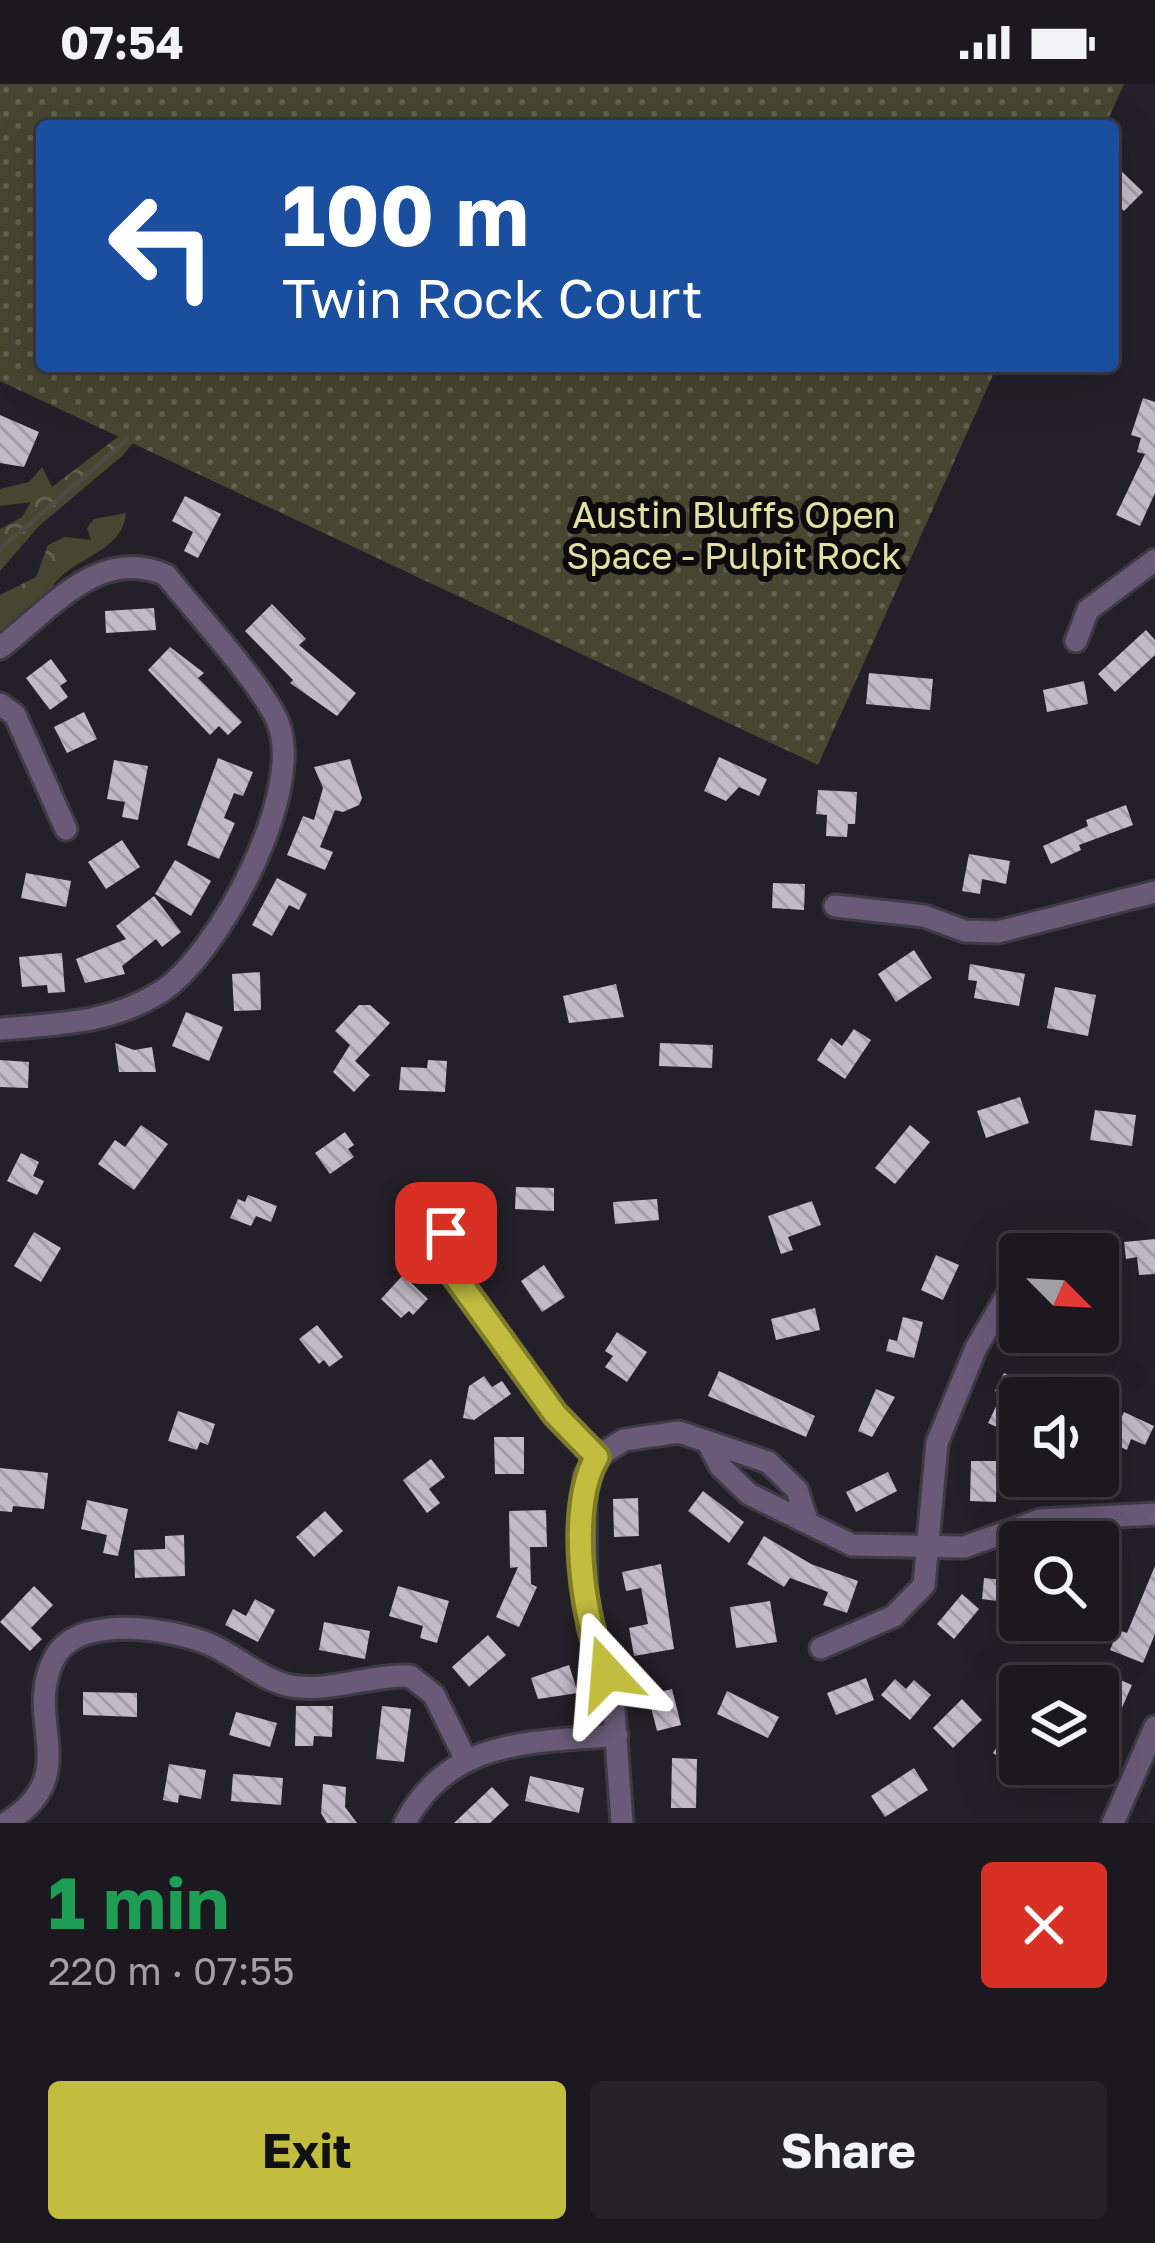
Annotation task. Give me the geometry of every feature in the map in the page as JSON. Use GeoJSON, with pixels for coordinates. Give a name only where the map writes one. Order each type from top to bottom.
{"type":"FeatureCollection","features":[{"type":"Feature","properties":{"kind":"street"},"geometry":{"type":"LineString","coordinates":[[1076,641],[1088,610],[1155,560]]}},
{"type":"Feature","properties":{"kind":"street"},"geometry":{"type":"LineString","coordinates":[[0,648],[91,575],[113,564],[141,563],[166,574],[276,719],[285,769],[246,878],[196,961],[163,991],[94,1021],[0,1028]]}},
{"type":"Feature","properties":{"kind":"street"},"geometry":{"type":"LineString","coordinates":[[0,704],[15,715],[66,829]]}},
{"type":"Feature","properties":{"kind":"street"},"geometry":{"type":"LineString","coordinates":[[835,906],[924,916],[965,931],[998,932],[1155,892]]}},
{"type":"Feature","properties":{"kind":"street"},"geometry":{"type":"LineString","coordinates":[[446,1233],[444,1261],[555,1414],[597,1457]]}},
{"type":"Feature","properties":{"kind":"street"},"geometry":{"type":"LineString","coordinates":[[821,1648],[908,1607],[924,1585],[937,1443],[976,1348],[999,1309]]}},
{"type":"Feature","properties":{"kind":"street"},"geometry":{"type":"LineString","coordinates":[[622,1823],[614,1696],[589,1629],[586,1601],[581,1492],[597,1457],[624,1440],[661,1432],[747,1452],[786,1476],[808,1522]]}},
{"type":"Feature","properties":{"kind":"street"},"geometry":{"type":"LineString","coordinates":[[709,1445],[719,1466],[749,1494],[793,1520],[808,1522],[852,1545],[930,1550],[964,1547],[1040,1520],[1155,1514]]}},
{"type":"Feature","properties":{"kind":"street"},"geometry":{"type":"LineString","coordinates":[[6,1823],[37,1800],[48,1775],[48,1686],[55,1657],[67,1641],[92,1629],[199,1640],[286,1685],[410,1676],[434,1695],[465,1759]]}},
{"type":"Feature","properties":{"kind":"street"},"geometry":{"type":"LineString","coordinates":[[1113,1823],[1155,1727]]}},
{"type":"Feature","properties":{"kind":"street"},"geometry":{"type":"LineString","coordinates":[[405,1823],[425,1793],[465,1759],[521,1741],[617,1735]]}},
{"type":"Feature","properties":{"kind":"green space","name":"Austin Bluffs Open Space - Pulpit Rock"},"geometry":{"type":"Polygon","coordinates":[[[0,84],[1124,84],[1108,120],[36,120],[36,372],[994,372],[818,765],[0,381],[0,84]]]}},
{"type":"Feature","properties":{"kind":"green space"},"geometry":{"type":"Polygon","coordinates":[[[119,436],[133,443],[39,526],[0,571],[0,529],[22,517],[31,502],[0,506],[0,489],[29,482],[42,467],[52,487],[119,436]]]}},
{"type":"Feature","properties":{"kind":"green space"},"geometry":{"type":"Polygon","coordinates":[[[126,513],[116,537],[61,576],[0,640],[0,595],[36,577],[48,545],[65,537],[91,540],[87,528],[94,519],[126,513]]]}},
{"type":"Feature","properties":{"kind":"building"},"geometry":{"type":"Polygon","coordinates":[[[1119,169],[1143,192],[1124,211],[1119,206],[1119,169]]]}},
{"type":"Feature","properties":{"kind":"building"},"geometry":{"type":"Polygon","coordinates":[[[1143,398],[1155,402],[1155,493],[1140,526],[1116,515],[1145,454],[1137,452],[1141,438],[1131,435],[1143,398]]]}},
{"type":"Feature","properties":{"kind":"building"},"geometry":{"type":"Polygon","coordinates":[[[0,415],[39,432],[24,467],[0,463],[0,415]]]}},
{"type":"Feature","properties":{"kind":"building"},"geometry":{"type":"Polygon","coordinates":[[[185,496],[221,514],[198,558],[184,551],[193,532],[172,521],[185,496]]]}},
{"type":"Feature","properties":{"kind":"building"},"geometry":{"type":"Polygon","coordinates":[[[272,604],[306,639],[299,645],[356,693],[337,716],[290,683],[293,680],[245,631],[272,604]]]}},
{"type":"Feature","properties":{"kind":"building"},"geometry":{"type":"Polygon","coordinates":[[[154,608],[156,630],[106,633],[105,611],[154,608]]]}},
{"type":"Feature","properties":{"kind":"building"},"geometry":{"type":"Polygon","coordinates":[[[1146,630],[1155,640],[1155,655],[1115,692],[1098,674],[1146,630]]]}},
{"type":"Feature","properties":{"kind":"building"},"geometry":{"type":"Polygon","coordinates":[[[170,647],[204,673],[198,678],[242,722],[228,735],[219,726],[210,735],[148,670],[170,647]]]}},
{"type":"Feature","properties":{"kind":"building"},"geometry":{"type":"Polygon","coordinates":[[[51,659],[67,681],[60,686],[68,697],[50,710],[26,678],[51,659]]]}},
{"type":"Feature","properties":{"kind":"building"},"geometry":{"type":"Polygon","coordinates":[[[869,673],[933,679],[930,710],[866,704],[869,673]]]}},
{"type":"Feature","properties":{"kind":"building"},"geometry":{"type":"Polygon","coordinates":[[[1084,681],[1088,704],[1047,712],[1043,690],[1084,681]]]}},
{"type":"Feature","properties":{"kind":"building"},"geometry":{"type":"Polygon","coordinates":[[[84,712],[97,739],[67,753],[54,727],[84,712]]]}},
{"type":"Feature","properties":{"kind":"building"},"geometry":{"type":"Polygon","coordinates":[[[719,757],[767,779],[759,796],[739,787],[726,801],[704,791],[719,757]]]}},
{"type":"Feature","properties":{"kind":"building"},"geometry":{"type":"Polygon","coordinates":[[[218,758],[253,772],[243,796],[234,793],[224,818],[235,823],[219,859],[187,845],[218,758]]]}},
{"type":"Feature","properties":{"kind":"building"},"geometry":{"type":"Polygon","coordinates":[[[350,759],[362,798],[359,805],[335,810],[320,847],[333,852],[325,870],[287,855],[303,816],[314,820],[323,788],[314,767],[350,759]]]}},
{"type":"Feature","properties":{"kind":"building"},"geometry":{"type":"Polygon","coordinates":[[[114,760],[148,766],[138,820],[122,817],[125,802],[107,799],[114,760]]]}},
{"type":"Feature","properties":{"kind":"building"},"geometry":{"type":"Polygon","coordinates":[[[818,790],[857,792],[855,824],[848,824],[847,837],[826,836],[827,815],[816,814],[818,790]]]}},
{"type":"Feature","properties":{"kind":"building"},"geometry":{"type":"Polygon","coordinates":[[[1126,805],[1133,825],[1079,845],[1081,850],[1051,864],[1043,846],[1088,826],[1086,820],[1126,805]]]}},
{"type":"Feature","properties":{"kind":"building"},"geometry":{"type":"Polygon","coordinates":[[[122,840],[140,867],[106,889],[88,862],[122,840]]]}},
{"type":"Feature","properties":{"kind":"building"},"geometry":{"type":"Polygon","coordinates":[[[969,854],[1010,861],[1006,884],[982,879],[980,894],[962,891],[969,854]]]}},
{"type":"Feature","properties":{"kind":"building"},"geometry":{"type":"Polygon","coordinates":[[[175,860],[211,881],[191,916],[155,894],[175,860]]]}},
{"type":"Feature","properties":{"kind":"building"},"geometry":{"type":"Polygon","coordinates":[[[26,873],[71,881],[66,907],[21,898],[26,873]]]}},
{"type":"Feature","properties":{"kind":"building"},"geometry":{"type":"Polygon","coordinates":[[[277,878],[307,894],[299,910],[289,905],[272,936],[252,925],[277,878]]]}},
{"type":"Feature","properties":{"kind":"building"},"geometry":{"type":"Polygon","coordinates":[[[773,883],[805,884],[804,910],[772,908],[773,883]]]}},
{"type":"Feature","properties":{"kind":"building"},"geometry":{"type":"Polygon","coordinates":[[[154,896],[181,932],[162,947],[156,939],[122,966],[125,974],[85,983],[76,959],[126,939],[116,926],[154,896]]]}},
{"type":"Feature","properties":{"kind":"building"},"geometry":{"type":"Polygon","coordinates":[[[914,950],[932,978],[896,1002],[878,974],[914,950]]]}},
{"type":"Feature","properties":{"kind":"building"},"geometry":{"type":"Polygon","coordinates":[[[62,953],[65,992],[48,993],[47,985],[22,987],[19,957],[62,953]]]}},
{"type":"Feature","properties":{"kind":"building"},"geometry":{"type":"Polygon","coordinates":[[[970,964],[1025,974],[1019,1006],[974,998],[977,981],[968,980],[970,964]]]}},
{"type":"Feature","properties":{"kind":"building"},"geometry":{"type":"Polygon","coordinates":[[[260,972],[261,1010],[234,1011],[232,974],[260,972]]]}},
{"type":"Feature","properties":{"kind":"building"},"geometry":{"type":"Polygon","coordinates":[[[616,984],[624,1017],[569,1023],[563,996],[616,984]]]}},
{"type":"Feature","properties":{"kind":"building"},"geometry":{"type":"Polygon","coordinates":[[[1055,987],[1096,995],[1088,1036],[1047,1028],[1055,987]]]}},
{"type":"Feature","properties":{"kind":"building"},"geometry":{"type":"Polygon","coordinates":[[[359,1005],[370,1005],[390,1023],[355,1061],[370,1075],[354,1092],[333,1072],[350,1045],[335,1031],[359,1005]]]}},
{"type":"Feature","properties":{"kind":"building"},"geometry":{"type":"Polygon","coordinates":[[[186,1012],[223,1027],[209,1061],[172,1046],[186,1012]]]}},
{"type":"Feature","properties":{"kind":"building"},"geometry":{"type":"Polygon","coordinates":[[[854,1029],[871,1040],[845,1079],[817,1060],[831,1038],[842,1046],[854,1029]]]}},
{"type":"Feature","properties":{"kind":"building"},"geometry":{"type":"Polygon","coordinates":[[[115,1043],[134,1050],[152,1047],[156,1072],[119,1072],[115,1043]]]}},
{"type":"Feature","properties":{"kind":"building"},"geometry":{"type":"Polygon","coordinates":[[[660,1043],[713,1045],[712,1068],[659,1066],[660,1043]]]}},
{"type":"Feature","properties":{"kind":"building"},"geometry":{"type":"Polygon","coordinates":[[[0,1060],[29,1062],[28,1088],[0,1087],[0,1060]]]}},
{"type":"Feature","properties":{"kind":"building"},"geometry":{"type":"Polygon","coordinates":[[[428,1060],[447,1061],[445,1092],[399,1090],[401,1067],[427,1068],[428,1060]]]}},
{"type":"Feature","properties":{"kind":"building"},"geometry":{"type":"Polygon","coordinates":[[[1020,1097],[1029,1123],[986,1138],[977,1111],[1020,1097]]]}},
{"type":"Feature","properties":{"kind":"building"},"geometry":{"type":"Polygon","coordinates":[[[1095,1110],[1136,1115],[1132,1146],[1090,1140],[1095,1110]]]}},
{"type":"Feature","properties":{"kind":"building"},"geometry":{"type":"Polygon","coordinates":[[[141,1125],[168,1144],[134,1190],[98,1164],[115,1140],[125,1147],[141,1125]]]}},
{"type":"Feature","properties":{"kind":"building"},"geometry":{"type":"Polygon","coordinates":[[[910,1125],[930,1142],[895,1184],[875,1168],[910,1125]]]}},
{"type":"Feature","properties":{"kind":"building"},"geometry":{"type":"Polygon","coordinates":[[[345,1132],[354,1145],[348,1149],[354,1157],[330,1174],[315,1153],[345,1132]]]}},
{"type":"Feature","properties":{"kind":"building"},"geometry":{"type":"Polygon","coordinates":[[[21,1153],[39,1162],[33,1176],[44,1181],[37,1195],[7,1181],[21,1153]]]}},
{"type":"Feature","properties":{"kind":"building"},"geometry":{"type":"Polygon","coordinates":[[[516,1187],[554,1188],[554,1211],[515,1209],[516,1187]]]}},
{"type":"Feature","properties":{"kind":"building"},"geometry":{"type":"Polygon","coordinates":[[[248,1195],[277,1206],[271,1222],[256,1216],[251,1226],[230,1218],[238,1199],[245,1202],[248,1195]]]}},
{"type":"Feature","properties":{"kind":"building"},"geometry":{"type":"Polygon","coordinates":[[[657,1199],[659,1220],[615,1224],[613,1202],[657,1199]]]}},
{"type":"Feature","properties":{"kind":"building"},"geometry":{"type":"Polygon","coordinates":[[[812,1201],[821,1225],[788,1237],[793,1250],[781,1254],[768,1216],[812,1201]]]}},
{"type":"Feature","properties":{"kind":"building"},"geometry":{"type":"Polygon","coordinates":[[[34,1232],[61,1248],[41,1282],[14,1266],[34,1232]]]}},
{"type":"Feature","properties":{"kind":"building"},"geometry":{"type":"Polygon","coordinates":[[[1155,1239],[1155,1274],[1139,1275],[1137,1257],[1126,1259],[1124,1242],[1155,1239]]]}},
{"type":"Feature","properties":{"kind":"building"},"geometry":{"type":"Polygon","coordinates":[[[936,1255],[959,1265],[943,1300],[921,1290],[936,1255]]]}},
{"type":"Feature","properties":{"kind":"building"},"geometry":{"type":"Polygon","coordinates":[[[544,1265],[565,1297],[542,1312],[521,1281],[544,1265]]]}},
{"type":"Feature","properties":{"kind":"building"},"geometry":{"type":"Polygon","coordinates":[[[403,1275],[428,1299],[413,1315],[409,1311],[401,1318],[381,1299],[403,1275]]]}},
{"type":"Feature","properties":{"kind":"building"},"geometry":{"type":"Polygon","coordinates":[[[815,1308],[820,1330],[776,1340],[771,1319],[815,1308]]]}},
{"type":"Feature","properties":{"kind":"building"},"geometry":{"type":"Polygon","coordinates":[[[903,1317],[923,1322],[914,1358],[886,1351],[889,1339],[897,1341],[903,1317]]]}},
{"type":"Feature","properties":{"kind":"building"},"geometry":{"type":"Polygon","coordinates":[[[317,1325],[343,1357],[329,1367],[324,1360],[319,1364],[299,1339],[317,1325]]]}},
{"type":"Feature","properties":{"kind":"building"},"geometry":{"type":"Polygon","coordinates":[[[617,1332],[647,1352],[627,1382],[605,1367],[613,1356],[605,1351],[617,1332]]]}},
{"type":"Feature","properties":{"kind":"building"},"geometry":{"type":"Polygon","coordinates":[[[719,1371],[815,1416],[806,1437],[708,1396],[719,1371]]]}},
{"type":"Feature","properties":{"kind":"building"},"geometry":{"type":"Polygon","coordinates":[[[484,1376],[492,1387],[502,1381],[511,1394],[474,1420],[463,1418],[469,1386],[484,1376]]]}},
{"type":"Feature","properties":{"kind":"building"},"geometry":{"type":"Polygon","coordinates":[[[876,1389],[895,1397],[872,1437],[858,1431],[876,1389]]]}},
{"type":"Feature","properties":{"kind":"building"},"geometry":{"type":"Polygon","coordinates":[[[999,1400],[999,1428],[988,1423],[999,1400]]]}},
{"type":"Feature","properties":{"kind":"building"},"geometry":{"type":"Polygon","coordinates":[[[178,1411],[215,1424],[208,1445],[200,1442],[197,1450],[168,1441],[178,1411]]]}},
{"type":"Feature","properties":{"kind":"building"},"geometry":{"type":"Polygon","coordinates":[[[1124,1412],[1154,1426],[1145,1445],[1131,1439],[1127,1450],[1119,1446],[1124,1412]]]}},
{"type":"Feature","properties":{"kind":"building"},"geometry":{"type":"Polygon","coordinates":[[[494,1437],[524,1437],[524,1474],[495,1474],[494,1437]]]}},
{"type":"Feature","properties":{"kind":"building"},"geometry":{"type":"Polygon","coordinates":[[[431,1459],[445,1477],[429,1489],[440,1503],[427,1513],[403,1480],[431,1459]]]}},
{"type":"Feature","properties":{"kind":"building"},"geometry":{"type":"Polygon","coordinates":[[[971,1461],[997,1461],[996,1502],[970,1501],[971,1461]]]}},
{"type":"Feature","properties":{"kind":"building"},"geometry":{"type":"Polygon","coordinates":[[[0,1468],[48,1473],[44,1509],[13,1506],[12,1512],[0,1511],[0,1468]]]}},
{"type":"Feature","properties":{"kind":"building"},"geometry":{"type":"Polygon","coordinates":[[[888,1472],[897,1491],[856,1512],[846,1492],[888,1472]]]}},
{"type":"Feature","properties":{"kind":"building"},"geometry":{"type":"Polygon","coordinates":[[[703,1491],[744,1522],[729,1543],[688,1511],[703,1491]]]}},
{"type":"Feature","properties":{"kind":"building"},"geometry":{"type":"Polygon","coordinates":[[[638,1498],[639,1536],[614,1537],[613,1499],[638,1498]]]}},
{"type":"Feature","properties":{"kind":"building"},"geometry":{"type":"Polygon","coordinates":[[[87,1500],[128,1509],[118,1556],[103,1553],[107,1535],[81,1529],[87,1500]]]}},
{"type":"Feature","properties":{"kind":"building"},"geometry":{"type":"Polygon","coordinates":[[[546,1510],[547,1547],[530,1547],[531,1584],[537,1587],[519,1627],[496,1617],[518,1567],[510,1568],[509,1511],[546,1510]]]}},
{"type":"Feature","properties":{"kind":"building"},"geometry":{"type":"Polygon","coordinates":[[[325,1511],[343,1531],[314,1557],[296,1537],[325,1511]]]}},
{"type":"Feature","properties":{"kind":"building"},"geometry":{"type":"Polygon","coordinates":[[[184,1535],[185,1576],[135,1578],[134,1550],[165,1549],[165,1536],[184,1535]]]}},
{"type":"Feature","properties":{"kind":"building"},"geometry":{"type":"Polygon","coordinates":[[[764,1536],[811,1564],[858,1581],[847,1613],[823,1605],[828,1592],[790,1578],[784,1587],[747,1564],[764,1536]]]}},
{"type":"Feature","properties":{"kind":"building"},"geometry":{"type":"Polygon","coordinates":[[[661,1564],[674,1649],[634,1656],[629,1628],[648,1624],[641,1588],[626,1591],[622,1572],[661,1564]]]}},
{"type":"Feature","properties":{"kind":"building"},"geometry":{"type":"Polygon","coordinates":[[[1155,1566],[1155,1634],[1143,1663],[1110,1650],[1114,1641],[1119,1641],[1119,1630],[1127,1633],[1155,1566]]]}},
{"type":"Feature","properties":{"kind":"building"},"geometry":{"type":"Polygon","coordinates":[[[984,1578],[999,1580],[999,1601],[982,1599],[984,1578]]]}},
{"type":"Feature","properties":{"kind":"building"},"geometry":{"type":"Polygon","coordinates":[[[34,1586],[53,1605],[31,1628],[42,1639],[30,1651],[0,1622],[34,1586]]]}},
{"type":"Feature","properties":{"kind":"building"},"geometry":{"type":"Polygon","coordinates":[[[398,1586],[449,1601],[437,1643],[420,1638],[423,1626],[389,1616],[398,1586]]]}},
{"type":"Feature","properties":{"kind":"building"},"geometry":{"type":"Polygon","coordinates":[[[962,1594],[979,1609],[954,1639],[937,1624],[962,1594]]]}},
{"type":"Feature","properties":{"kind":"building"},"geometry":{"type":"Polygon","coordinates":[[[255,1599],[275,1610],[258,1642],[225,1625],[233,1609],[246,1616],[255,1599]]]}},
{"type":"Feature","properties":{"kind":"building"},"geometry":{"type":"Polygon","coordinates":[[[770,1601],[777,1642],[736,1648],[730,1607],[770,1601]]]}},
{"type":"Feature","properties":{"kind":"building"},"geometry":{"type":"Polygon","coordinates":[[[324,1622],[370,1631],[365,1659],[319,1650],[324,1622]]]}},
{"type":"Feature","properties":{"kind":"building"},"geometry":{"type":"Polygon","coordinates":[[[488,1635],[506,1655],[469,1687],[452,1667],[488,1635]]]}},
{"type":"Feature","properties":{"kind":"building"},"geometry":{"type":"Polygon","coordinates":[[[569,1665],[578,1693],[538,1699],[531,1678],[569,1665]]]}},
{"type":"Feature","properties":{"kind":"building"},"geometry":{"type":"Polygon","coordinates":[[[866,1678],[874,1700],[836,1715],[827,1693],[866,1678]]]}},
{"type":"Feature","properties":{"kind":"building"},"geometry":{"type":"Polygon","coordinates":[[[895,1679],[906,1689],[914,1680],[931,1695],[910,1720],[881,1695],[895,1679]]]}},
{"type":"Feature","properties":{"kind":"building"},"geometry":{"type":"Polygon","coordinates":[[[1119,1679],[1132,1685],[1119,1714],[1119,1679]]]}},
{"type":"Feature","properties":{"kind":"building"},"geometry":{"type":"Polygon","coordinates":[[[672,1689],[681,1725],[657,1731],[648,1695],[672,1689]]]}},
{"type":"Feature","properties":{"kind":"building"},"geometry":{"type":"Polygon","coordinates":[[[727,1691],[779,1717],[768,1738],[717,1714],[727,1691]]]}},
{"type":"Feature","properties":{"kind":"building"},"geometry":{"type":"Polygon","coordinates":[[[83,1692],[137,1693],[137,1717],[83,1715],[83,1692]]]}},
{"type":"Feature","properties":{"kind":"building"},"geometry":{"type":"Polygon","coordinates":[[[962,1699],[982,1720],[953,1748],[933,1728],[962,1699]]]}},
{"type":"Feature","properties":{"kind":"building"},"geometry":{"type":"Polygon","coordinates":[[[296,1706],[333,1706],[332,1737],[314,1736],[313,1746],[295,1746],[296,1706]]]}},
{"type":"Feature","properties":{"kind":"building"},"geometry":{"type":"Polygon","coordinates":[[[382,1706],[411,1709],[404,1762],[376,1759],[382,1706]]]}},
{"type":"Feature","properties":{"kind":"building"},"geometry":{"type":"Polygon","coordinates":[[[236,1712],[277,1723],[270,1747],[229,1735],[236,1712]]]}},
{"type":"Feature","properties":{"kind":"building"},"geometry":{"type":"Polygon","coordinates":[[[672,1758],[697,1759],[696,1808],[671,1808],[672,1758]]]}},
{"type":"Feature","properties":{"kind":"building"},"geometry":{"type":"Polygon","coordinates":[[[169,1764],[206,1770],[201,1799],[179,1795],[178,1803],[163,1800],[169,1764]]]}},
{"type":"Feature","properties":{"kind":"building"},"geometry":{"type":"Polygon","coordinates":[[[914,1768],[928,1790],[885,1817],[871,1796],[914,1768]]]}},
{"type":"Feature","properties":{"kind":"building"},"geometry":{"type":"Polygon","coordinates":[[[233,1774],[283,1778],[281,1805],[231,1801],[233,1774]]]}},
{"type":"Feature","properties":{"kind":"building"},"geometry":{"type":"Polygon","coordinates":[[[530,1776],[584,1788],[579,1813],[525,1801],[530,1776]]]}},
{"type":"Feature","properties":{"kind":"building"},"geometry":{"type":"Polygon","coordinates":[[[323,1784],[346,1787],[345,1807],[357,1823],[327,1823],[321,1813],[323,1784]]]}},
{"type":"Feature","properties":{"kind":"building"},"geometry":{"type":"Polygon","coordinates":[[[492,1787],[509,1805],[490,1823],[454,1823],[492,1787]]]}},
{"type":"Feature","properties":{"kind":"waterway"},"geometry":{"type":"LineString","coordinates":[[0,549],[127,440]]}},
{"type":"Feature","properties":{"kind":"route"},"geometry":{"type":"LineString","coordinates":[[446,1233],[444,1261],[555,1414],[597,1457],[581,1492],[586,1601],[589,1629],[607,1673]]}}]}
